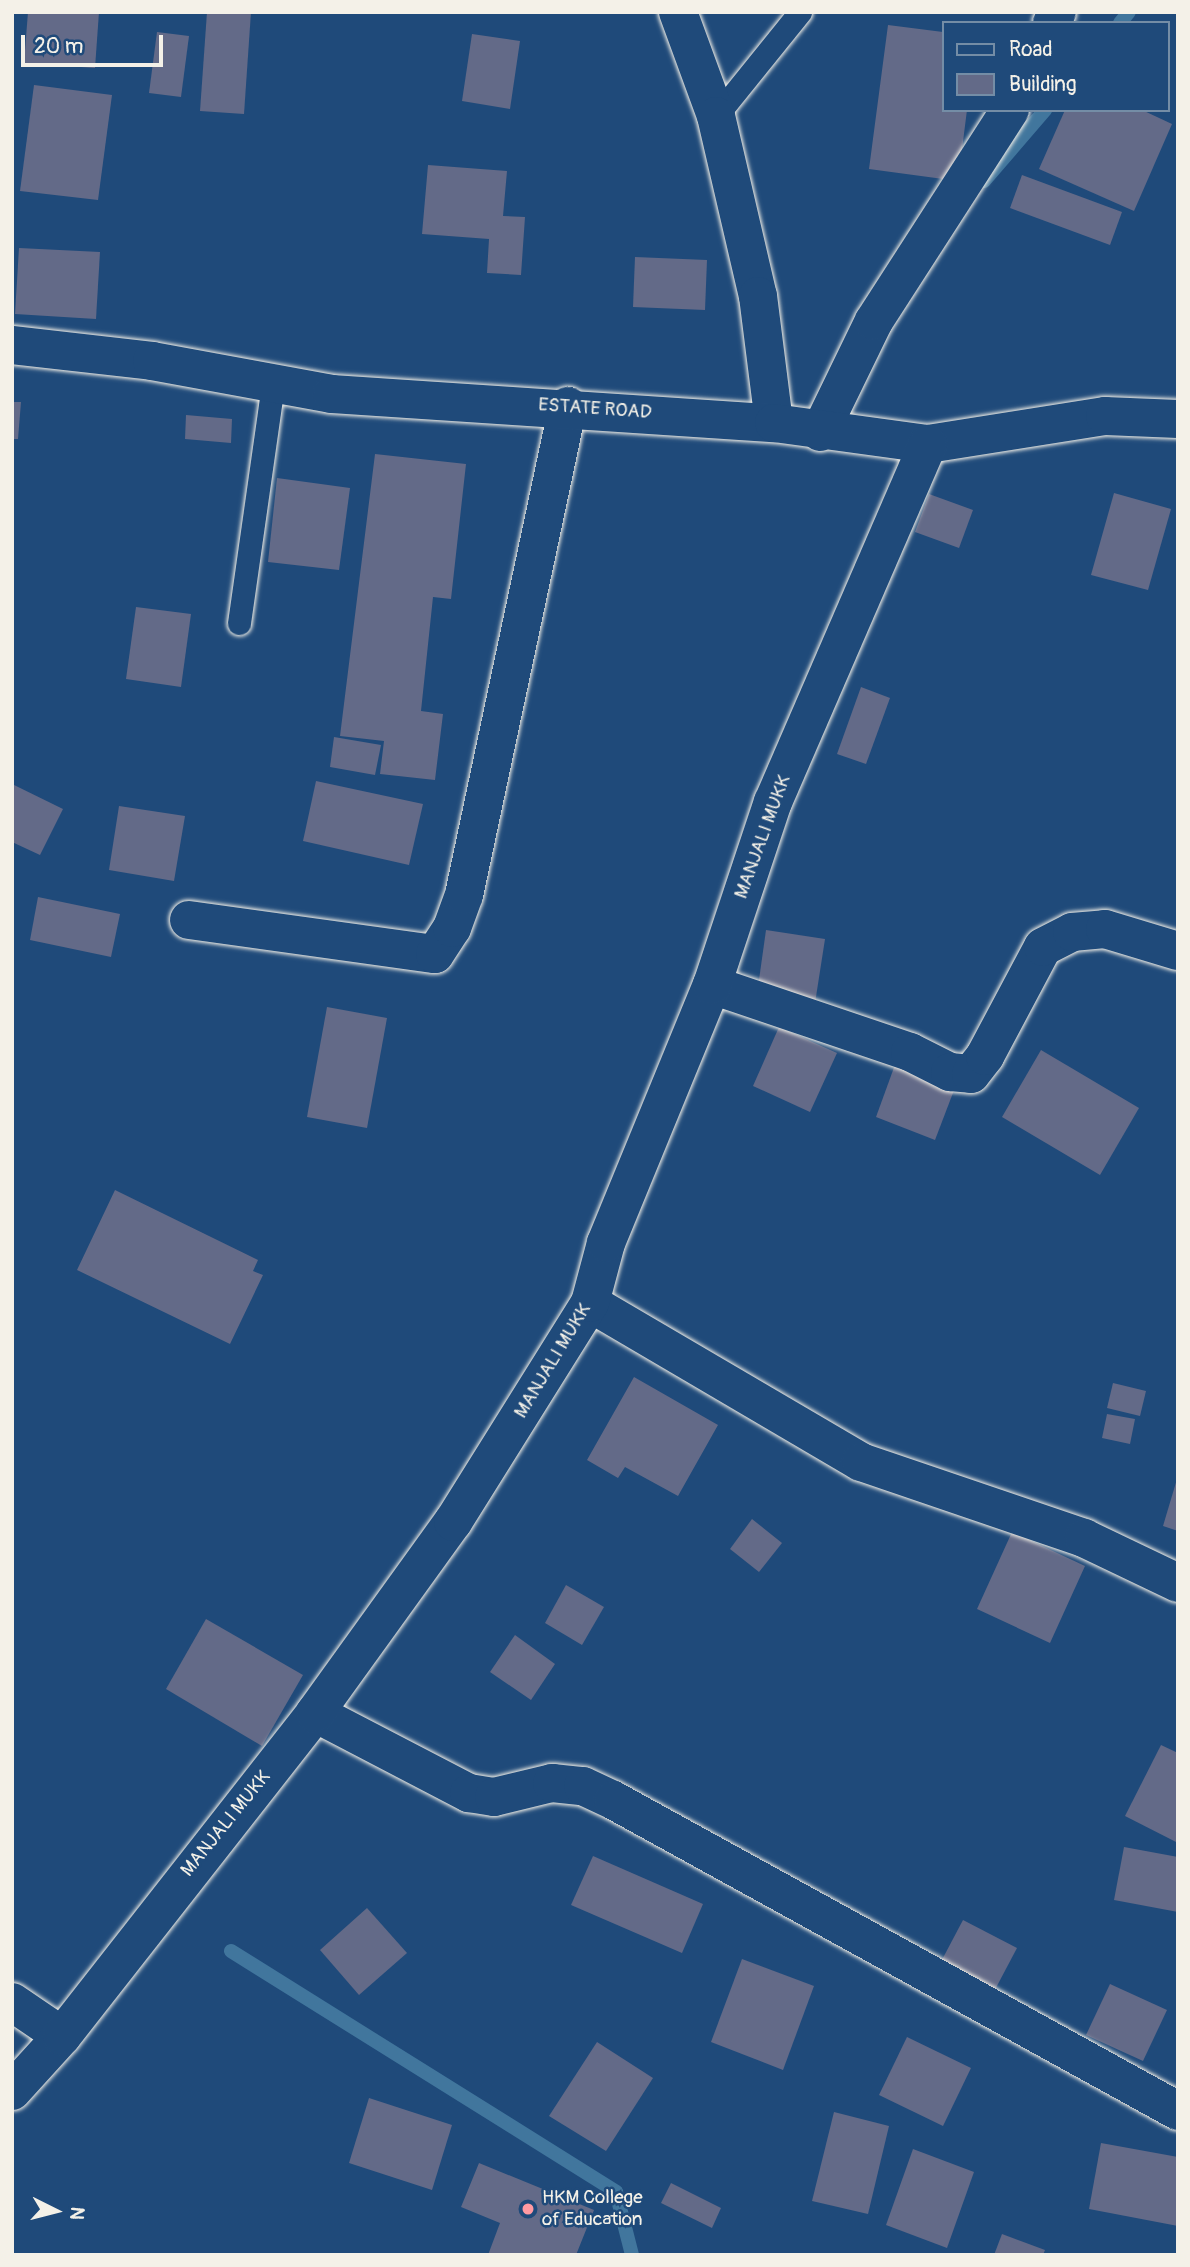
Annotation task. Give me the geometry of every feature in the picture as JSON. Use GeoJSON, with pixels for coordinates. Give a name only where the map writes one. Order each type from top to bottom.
{"type":"FeatureCollection","features":[{"type":"Feature","properties":{"kind":"street"},"geometry":{"type":"LineString","coordinates":[[678,12],[716,116],[758,296],[774,423]]}},
{"type":"Feature","properties":{"kind":"street"},"geometry":{"type":"LineString","coordinates":[[820,432],[874,321],[1009,112]]}},
{"type":"Feature","properties":{"kind":"street","name":"ESTATE ROAD"},"geometry":{"type":"LineString","coordinates":[[12,345],[152,361],[332,394],[568,406],[774,423],[820,432],[928,444],[1105,416],[1178,419]]}},
{"type":"Feature","properties":{"kind":"street"},"geometry":{"type":"LineString","coordinates":[[189,920],[435,954],[452,928],[464,895],[568,406]]}},
{"type":"Feature","properties":{"kind":"street","name":"MANJALI MUKK"},"geometry":{"type":"LineString","coordinates":[[12,2091],[62,2036],[315,1713],[453,1522],[590,1303],[606,1243],[712,985],[774,802],[928,444]]}},
{"type":"Feature","properties":{"kind":"street"},"geometry":{"type":"LineString","coordinates":[[712,985],[910,1052],[950,1072],[971,1074],[985,1056],[1043,947],[1072,932],[1105,929],[1178,951]]}},
{"type":"Feature","properties":{"kind":"street"},"geometry":{"type":"LineString","coordinates":[[590,1303],[862,1462],[1084,1538],[1178,1583]]}},
{"type":"Feature","properties":{"kind":"street"},"geometry":{"type":"LineString","coordinates":[[315,1713],[469,1793],[494,1797],[552,1783],[583,1786],[1178,2111]]}},
{"type":"Feature","properties":{"kind":"street"},"geometry":{"type":"LineString","coordinates":[[12,2002],[62,2036]]}},
{"type":"Feature","properties":{"kind":"lane"},"geometry":{"type":"LineString","coordinates":[[716,116],[800,12]]}},
{"type":"Feature","properties":{"kind":"lane"},"geometry":{"type":"LineString","coordinates":[[239,623],[273,384]]}},
{"type":"Feature","properties":{"kind":"building"},"geometry":{"type":"Polygon","coordinates":[[[28,12],[99,12],[95,68],[24,63],[28,12]]]}},
{"type":"Feature","properties":{"kind":"building"},"geometry":{"type":"Polygon","coordinates":[[[207,12],[251,12],[244,114],[200,111],[207,12]]]}},
{"type":"Feature","properties":{"kind":"building"},"geometry":{"type":"Polygon","coordinates":[[[888,25],[942,32],[942,112],[967,112],[958,181],[869,169],[888,25]]]}},
{"type":"Feature","properties":{"kind":"building"},"geometry":{"type":"Polygon","coordinates":[[[157,32],[189,36],[181,97],[149,93],[157,32]]]}},
{"type":"Feature","properties":{"kind":"building"},"geometry":{"type":"Polygon","coordinates":[[[472,34],[520,41],[510,109],[462,101],[472,34]]]}},
{"type":"Feature","properties":{"kind":"building"},"geometry":{"type":"Polygon","coordinates":[[[34,85],[112,95],[98,200],[20,191],[34,85]]]}},
{"type":"Feature","properties":{"kind":"building"},"geometry":{"type":"Polygon","coordinates":[[[1064,112],[1146,112],[1172,124],[1134,211],[1039,169],[1064,112]]]}},
{"type":"Feature","properties":{"kind":"building"},"geometry":{"type":"Polygon","coordinates":[[[428,165],[507,171],[503,216],[525,217],[521,275],[487,273],[489,239],[422,234],[428,165]]]}},
{"type":"Feature","properties":{"kind":"building"},"geometry":{"type":"Polygon","coordinates":[[[1022,175],[1122,212],[1110,245],[1010,208],[1022,175]]]}},
{"type":"Feature","properties":{"kind":"building"},"geometry":{"type":"Polygon","coordinates":[[[19,248],[100,252],[96,319],[15,314],[19,248]]]}},
{"type":"Feature","properties":{"kind":"building"},"geometry":{"type":"Polygon","coordinates":[[[635,257],[707,260],[705,310],[633,307],[635,257]]]}},
{"type":"Feature","properties":{"kind":"building"},"geometry":{"type":"Polygon","coordinates":[[[12,402],[21,402],[18,439],[12,439],[12,402]]]}},
{"type":"Feature","properties":{"kind":"building"},"geometry":{"type":"Polygon","coordinates":[[[186,415],[232,419],[231,443],[185,439],[186,415]]]}},
{"type":"Feature","properties":{"kind":"building"},"geometry":{"type":"Polygon","coordinates":[[[375,454],[466,464],[451,599],[433,597],[421,711],[443,714],[435,780],[380,774],[384,741],[340,736],[375,454]]]}},
{"type":"Feature","properties":{"kind":"building"},"geometry":{"type":"Polygon","coordinates":[[[277,478],[350,488],[339,570],[268,562],[277,478]]]}},
{"type":"Feature","properties":{"kind":"building"},"geometry":{"type":"Polygon","coordinates":[[[1114,493],[1171,509],[1148,590],[1091,575],[1114,493]]]}},
{"type":"Feature","properties":{"kind":"building"},"geometry":{"type":"Polygon","coordinates":[[[929,494],[973,510],[959,548],[915,532],[929,494]]]}},
{"type":"Feature","properties":{"kind":"building"},"geometry":{"type":"Polygon","coordinates":[[[136,607],[191,614],[181,687],[126,679],[136,607]]]}},
{"type":"Feature","properties":{"kind":"building"},"geometry":{"type":"Polygon","coordinates":[[[861,687],[890,698],[866,764],[837,754],[861,687]]]}},
{"type":"Feature","properties":{"kind":"building"},"geometry":{"type":"Polygon","coordinates":[[[334,737],[381,745],[375,775],[330,767],[334,737]]]}},
{"type":"Feature","properties":{"kind":"building"},"geometry":{"type":"Polygon","coordinates":[[[316,781],[423,804],[409,865],[303,841],[316,781]]]}},
{"type":"Feature","properties":{"kind":"building"},"geometry":{"type":"Polygon","coordinates":[[[12,784],[63,809],[40,855],[12,842],[12,784]]]}},
{"type":"Feature","properties":{"kind":"building"},"geometry":{"type":"Polygon","coordinates":[[[119,806],[185,816],[174,881],[109,870],[119,806]]]}},
{"type":"Feature","properties":{"kind":"building"},"geometry":{"type":"Polygon","coordinates":[[[38,897],[120,914],[111,957],[30,940],[38,897]]]}},
{"type":"Feature","properties":{"kind":"building"},"geometry":{"type":"Polygon","coordinates":[[[766,930],[825,939],[815,1003],[757,994],[766,930]]]}},
{"type":"Feature","properties":{"kind":"building"},"geometry":{"type":"Polygon","coordinates":[[[327,1007],[387,1018],[367,1128],[307,1117],[327,1007]]]}},
{"type":"Feature","properties":{"kind":"building"},"geometry":{"type":"Polygon","coordinates":[[[779,1027],[837,1053],[810,1112],[753,1086],[779,1027]]]}},
{"type":"Feature","properties":{"kind":"building"},"geometry":{"type":"Polygon","coordinates":[[[1041,1050],[1139,1108],[1100,1175],[1002,1117],[1041,1050]]]}},
{"type":"Feature","properties":{"kind":"building"},"geometry":{"type":"Polygon","coordinates":[[[896,1062],[956,1085],[935,1140],[876,1117],[896,1062]]]}},
{"type":"Feature","properties":{"kind":"building"},"geometry":{"type":"Polygon","coordinates":[[[115,1190],[258,1260],[253,1271],[263,1275],[230,1344],[77,1270],[115,1190]]]}},
{"type":"Feature","properties":{"kind":"building"},"geometry":{"type":"Polygon","coordinates":[[[634,1377],[718,1425],[678,1496],[625,1467],[618,1478],[587,1460],[634,1377]]]}},
{"type":"Feature","properties":{"kind":"building"},"geometry":{"type":"Polygon","coordinates":[[[1113,1383],[1146,1391],[1140,1416],[1107,1408],[1113,1383]]]}},
{"type":"Feature","properties":{"kind":"building"},"geometry":{"type":"Polygon","coordinates":[[[1107,1414],[1135,1419],[1130,1444],[1102,1438],[1107,1414]]]}},
{"type":"Feature","properties":{"kind":"building"},"geometry":{"type":"Polygon","coordinates":[[[1178,1479],[1178,1531],[1163,1526],[1178,1479]]]}},
{"type":"Feature","properties":{"kind":"building"},"geometry":{"type":"Polygon","coordinates":[[[752,1519],[782,1543],[759,1572],[730,1549],[752,1519]]]}},
{"type":"Feature","properties":{"kind":"building"},"geometry":{"type":"Polygon","coordinates":[[[1012,1532],[1085,1566],[1050,1643],[977,1609],[1012,1532]]]}},
{"type":"Feature","properties":{"kind":"building"},"geometry":{"type":"Polygon","coordinates":[[[566,1585],[604,1607],[582,1645],[545,1623],[566,1585]]]}},
{"type":"Feature","properties":{"kind":"building"},"geometry":{"type":"Polygon","coordinates":[[[206,1619],[303,1675],[262,1746],[166,1689],[206,1619]]]}},
{"type":"Feature","properties":{"kind":"building"},"geometry":{"type":"Polygon","coordinates":[[[515,1635],[555,1664],[531,1700],[490,1672],[515,1635]]]}},
{"type":"Feature","properties":{"kind":"building"},"geometry":{"type":"Polygon","coordinates":[[[1161,1745],[1178,1753],[1178,1843],[1125,1816],[1161,1745]]]}},
{"type":"Feature","properties":{"kind":"building"},"geometry":{"type":"Polygon","coordinates":[[[1124,1847],[1178,1857],[1178,1912],[1114,1900],[1124,1847]]]}},
{"type":"Feature","properties":{"kind":"building"},"geometry":{"type":"Polygon","coordinates":[[[593,1856],[703,1904],[682,1953],[571,1905],[593,1856]]]}},
{"type":"Feature","properties":{"kind":"building"},"geometry":{"type":"Polygon","coordinates":[[[367,1908],[407,1953],[359,1995],[320,1950],[367,1908]]]}},
{"type":"Feature","properties":{"kind":"building"},"geometry":{"type":"Polygon","coordinates":[[[963,1920],[1017,1948],[989,2001],[935,1973],[963,1920]]]}},
{"type":"Feature","properties":{"kind":"building"},"geometry":{"type":"Polygon","coordinates":[[[742,1959],[814,1986],[783,2070],[711,2042],[742,1959]]]}},
{"type":"Feature","properties":{"kind":"building"},"geometry":{"type":"Polygon","coordinates":[[[1110,1984],[1167,2010],[1143,2061],[1086,2035],[1110,1984]]]}},
{"type":"Feature","properties":{"kind":"building"},"geometry":{"type":"Polygon","coordinates":[[[907,2037],[971,2068],[943,2126],[879,2095],[907,2037]]]}},
{"type":"Feature","properties":{"kind":"building"},"geometry":{"type":"Polygon","coordinates":[[[597,2042],[653,2078],[606,2151],[549,2116],[597,2042]]]}},
{"type":"Feature","properties":{"kind":"building"},"geometry":{"type":"Polygon","coordinates":[[[369,2098],[452,2125],[432,2190],[349,2163],[369,2098]]]}},
{"type":"Feature","properties":{"kind":"building"},"geometry":{"type":"Polygon","coordinates":[[[834,2112],[889,2126],[868,2214],[812,2201],[834,2112]]]}},
{"type":"Feature","properties":{"kind":"building"},"geometry":{"type":"Polygon","coordinates":[[[1101,2143],[1178,2157],[1178,2226],[1089,2209],[1101,2143]]]}},
{"type":"Feature","properties":{"kind":"building"},"geometry":{"type":"Polygon","coordinates":[[[913,2149],[974,2172],[947,2248],[886,2225],[913,2149]]]}},
{"type":"Feature","properties":{"kind":"building","name":"HKM College of Education"},"geometry":{"type":"Polygon","coordinates":[[[479,2163],[594,2210],[576,2255],[488,2255],[500,2223],[461,2207],[479,2163]]]}},
{"type":"Feature","properties":{"kind":"building"},"geometry":{"type":"Polygon","coordinates":[[[671,2183],[721,2208],[712,2228],[661,2203],[671,2183]]]}},
{"type":"Feature","properties":{"kind":"building"},"geometry":{"type":"Polygon","coordinates":[[[1002,2234],[1045,2250],[1043,2255],[994,2255],[1002,2234]]]}},
{"type":"Feature","properties":{"kind":"waterway"},"geometry":{"type":"LineString","coordinates":[[1122,21],[1129,12]]}},
{"type":"Feature","properties":{"kind":"waterway"},"geometry":{"type":"LineString","coordinates":[[984,181],[1043,112]]}},
{"type":"Feature","properties":{"kind":"waterway"},"geometry":{"type":"LineString","coordinates":[[231,1951],[616,2192],[632,2255]]}},
{"type":"Feature","properties":{"kind":"place","name":"HKM College of Education"},"geometry":{"type":"Point","coordinates":[528,2209]}}]}
